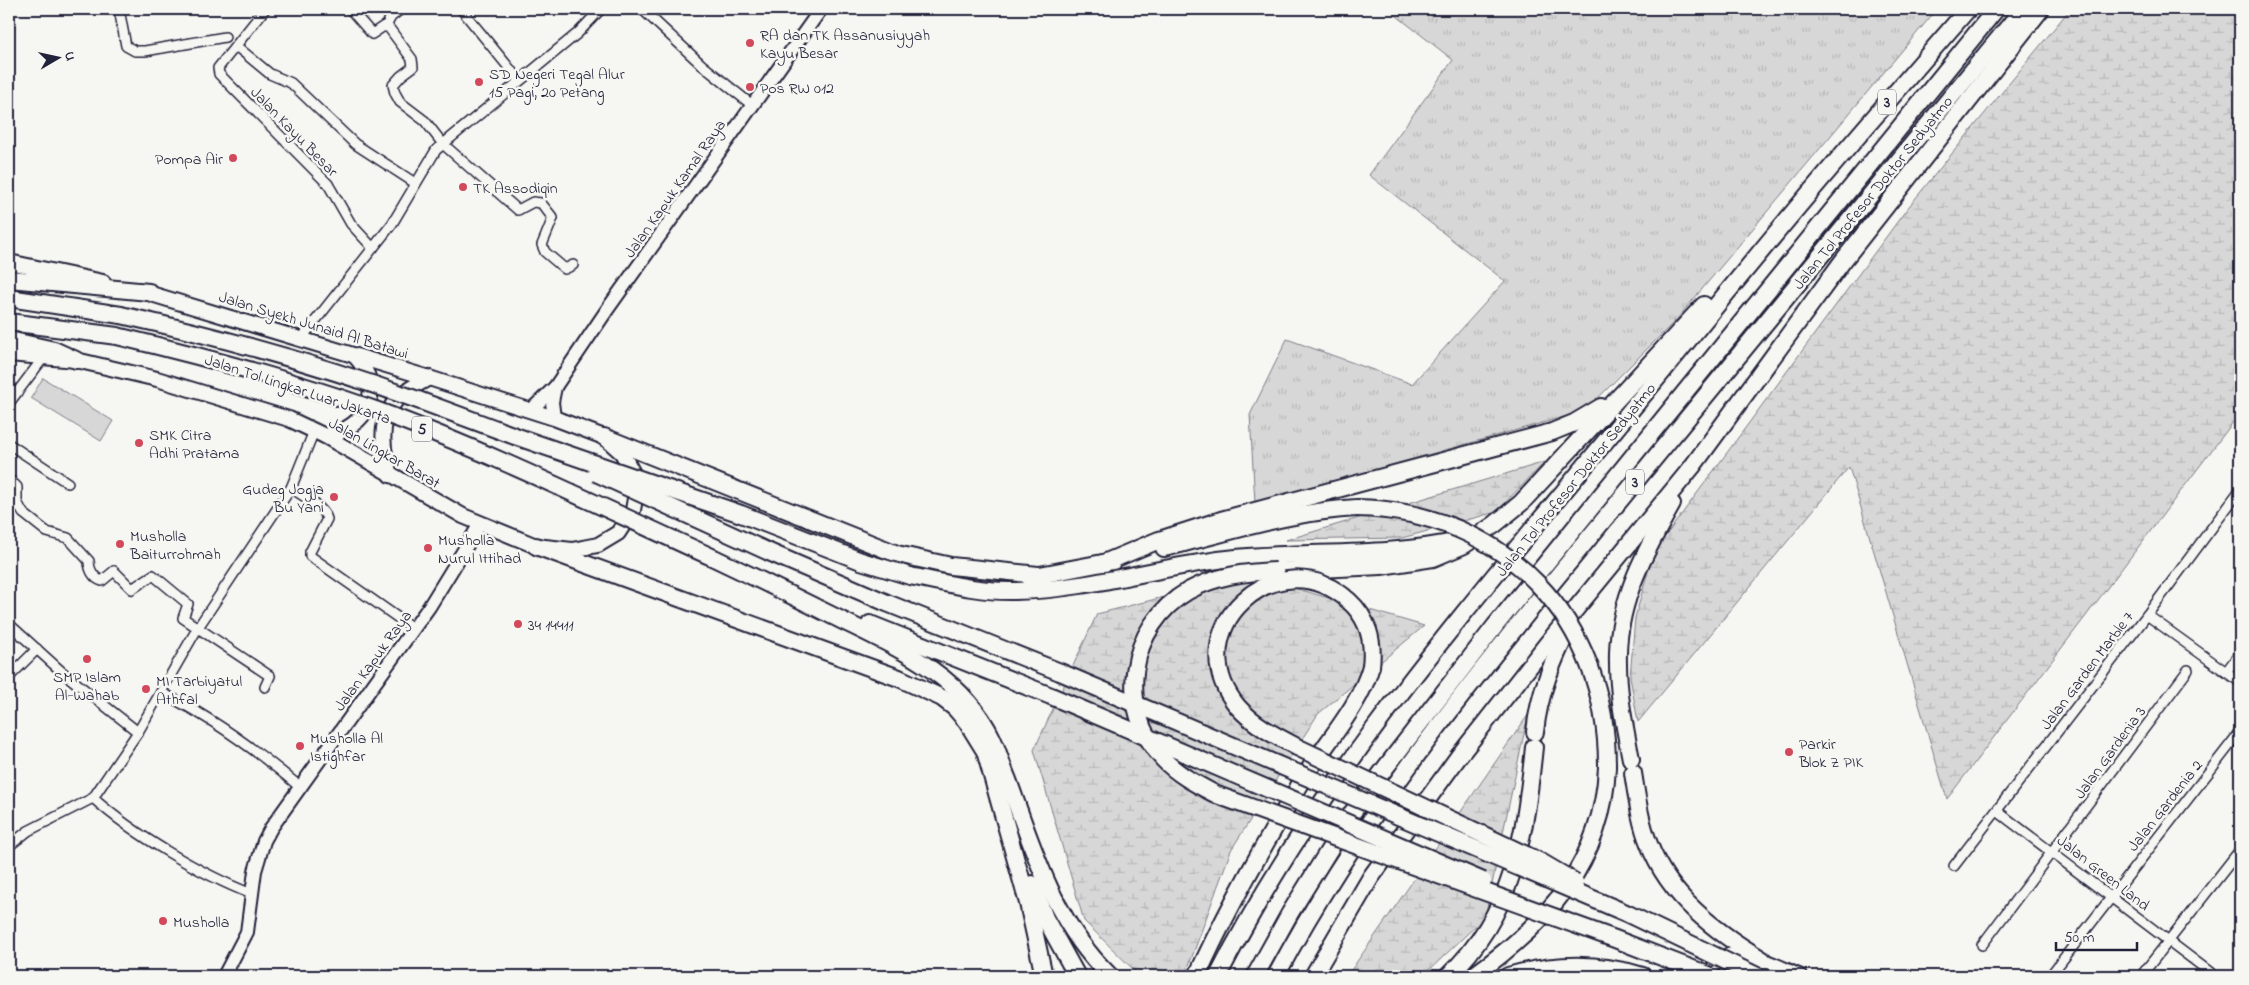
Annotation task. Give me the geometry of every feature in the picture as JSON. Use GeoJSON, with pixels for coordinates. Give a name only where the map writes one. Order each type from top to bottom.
{"type":"FeatureCollection","features":[{"type":"Feature","properties":{"kind":"highway","name":"Jalan Tol Profesor Doktor Sedyatmo"},"geometry":{"type":"LineString","coordinates":[[1218,976],[1265,892],[1310,821],[1396,700],[1517,548],[1806,196],[1968,9]]}},
{"type":"Feature","properties":{"kind":"highway","name":"Jalan Tol Profesor Doktor Sedyatmo"},"geometry":{"type":"LineString","coordinates":[[1255,976],[1290,913],[1352,813],[1494,626],[1996,9]]}},
{"type":"Feature","properties":{"kind":"highway","name":"Jalan Tol Profesor Doktor Sedyatmo"},"geometry":{"type":"LineString","coordinates":[[1276,976],[1299,933],[1356,840],[1506,638],[2023,9]]}},
{"type":"Feature","properties":{"kind":"highway","name":"Jalan Tol Profesor Doktor Sedyatmo"},"geometry":{"type":"LineString","coordinates":[[1313,976],[1372,877],[1459,756],[1580,603],[1692,467],[1842,262],[2011,44],[2041,9]]}},
{"type":"Feature","properties":{"kind":"highway"},"geometry":{"type":"LineString","coordinates":[[1710,976],[1615,939],[1217,795],[1183,776],[1163,759],[1142,728],[1134,699],[1136,663],[1149,629],[1173,602],[1201,585],[1234,574],[1381,566],[1423,561],[1456,549],[1480,534],[1521,503],[1806,196]]}},
{"type":"Feature","properties":{"kind":"highway"},"geometry":{"type":"LineString","coordinates":[[9,279],[149,292]]}},
{"type":"Feature","properties":{"kind":"highway","name":"Jalan Tol Lingkar Luar Jakarta"},"geometry":{"type":"LineString","coordinates":[[9,298],[121,315],[188,330],[384,387],[515,436]]}},
{"type":"Feature","properties":{"kind":"highway","name":"Jalan Tol Lingkar Luar Jakarta"},"geometry":{"type":"LineString","coordinates":[[9,322],[117,336],[255,371],[378,411],[486,455],[767,582]]}},
{"type":"Feature","properties":{"kind":"highway"},"geometry":{"type":"LineString","coordinates":[[9,340],[54,350],[76,360]]}},
{"type":"Feature","properties":{"kind":"highway"},"geometry":{"type":"LineString","coordinates":[[1104,563],[1159,540],[1221,520],[1552,432],[1579,421],[1622,393]]}},
{"type":"Feature","properties":{"kind":"highway"},"geometry":{"type":"LineString","coordinates":[[515,436],[741,514],[861,561],[910,576],[974,589],[1016,592],[1050,589],[1231,559],[1428,546],[1480,534]]}},
{"type":"Feature","properties":{"kind":"highway"},"geometry":{"type":"LineString","coordinates":[[515,436],[769,552],[888,603],[1060,672],[1626,913],[1757,976]]}},
{"type":"Feature","properties":{"kind":"highway"},"geometry":{"type":"LineString","coordinates":[[604,437],[897,554],[951,566],[1038,575]]}},
{"type":"Feature","properties":{"kind":"highway"},"geometry":{"type":"LineString","coordinates":[[1692,467],[1645,554],[1633,584],[1622,622],[1618,652],[1619,687],[1646,836],[1665,876],[1687,903],[1706,921],[1733,942],[1763,960]]}},
{"type":"Feature","properties":{"kind":"highway"},"geometry":{"type":"LineString","coordinates":[[928,580],[1016,580],[1104,563],[1294,516],[1357,508],[1411,513],[1462,530],[1482,540],[1504,556],[1543,590],[1577,637],[1591,667],[1605,720],[1607,767],[1604,800],[1594,835],[1571,883],[1543,918],[1500,956],[1473,976]]}},
{"type":"Feature","properties":{"kind":"highway"},"geometry":{"type":"LineString","coordinates":[[536,546],[899,678],[942,698],[955,708],[976,735],[991,768],[1028,903],[1044,976]]}},
{"type":"Feature","properties":{"kind":"highway"},"geometry":{"type":"LineString","coordinates":[[1197,976],[1249,868],[1314,762],[1360,693],[1371,666],[1370,636],[1359,612],[1348,600],[1334,589],[1306,580],[1278,581],[1261,588],[1235,608],[1226,622],[1218,649],[1219,666],[1228,691],[1244,713],[1267,731],[1310,753],[1540,862],[1626,913]]}},
{"type":"Feature","properties":{"kind":"highway"},"geometry":{"type":"LineString","coordinates":[[767,582],[1051,696],[1615,939]]}},
{"type":"Feature","properties":{"kind":"highway"},"geometry":{"type":"LineString","coordinates":[[767,582],[921,662],[946,681],[969,703],[992,738],[1046,884],[1064,918],[1090,955],[1110,976]]}},
{"type":"Feature","properties":{"kind":"highway"},"geometry":{"type":"LineString","coordinates":[[1448,976],[1472,951],[1495,916],[1515,864],[1521,840],[1538,710],[1546,679],[1580,603]]}},
{"type":"Feature","properties":{"kind":"highway"},"geometry":{"type":"LineString","coordinates":[[992,738],[1011,824],[1034,891],[1049,926],[1077,976]]}},
{"type":"Feature","properties":{"kind":"highway"},"geometry":{"type":"LineString","coordinates":[[1508,976],[1544,968],[1581,966],[1610,968],[1643,976]]}},
{"type":"Feature","properties":{"kind":"main road","name":"Jalan Kapuk Kamal Raya"},"geometry":{"type":"LineString","coordinates":[[531,410],[555,387],[609,307],[821,9]]}},
{"type":"Feature","properties":{"kind":"main road","name":"Jalan Syekh Junaid Al Batawi"},"geometry":{"type":"LineString","coordinates":[[9,262],[149,292],[531,410],[604,437]]}},
{"type":"Feature","properties":{"kind":"main road","name":"Jalan Lingkar Barat"},"geometry":{"type":"LineString","coordinates":[[9,354],[76,360],[157,379],[289,419],[320,434],[480,524],[536,546],[563,550],[587,549],[606,541],[624,526],[633,510],[636,484],[626,460],[617,448],[604,437]]}},
{"type":"Feature","properties":{"kind":"main road"},"geometry":{"type":"LineString","coordinates":[[320,434],[348,430],[363,416],[369,405],[372,392],[368,373],[355,356]]}},
{"type":"Feature","properties":{"kind":"main road"},"geometry":{"type":"LineString","coordinates":[[390,475],[384,454],[383,433],[394,402],[429,378]]}},
{"type":"Feature","properties":{"kind":"main road","name":"Jalan Kapuk Kamal Raya"},"geometry":{"type":"LineString","coordinates":[[554,418],[552,402],[555,387]]}},
{"type":"Feature","properties":{"kind":"main road","name":"Jalan Kapuk Raya"},"geometry":{"type":"LineString","coordinates":[[224,976],[248,932],[255,871],[264,841],[300,787],[414,629],[480,524]]}},
{"type":"Feature","properties":{"kind":"main road"},"geometry":{"type":"LineString","coordinates":[[1710,976],[1715,964],[1727,955],[1745,954],[1802,976]]}},
{"type":"Feature","properties":{"kind":"street"},"geometry":{"type":"LineString","coordinates":[[119,9],[126,46],[135,51],[145,51],[225,37]]}},
{"type":"Feature","properties":{"kind":"street","name":"Jalan Kayu Besar"},"geometry":{"type":"LineString","coordinates":[[265,9],[218,68],[219,74],[328,184],[351,224],[373,248]]}},
{"type":"Feature","properties":{"kind":"street"},"geometry":{"type":"LineString","coordinates":[[350,9],[372,34],[386,26],[391,18],[401,9]]}},
{"type":"Feature","properties":{"kind":"street"},"geometry":{"type":"LineString","coordinates":[[461,9],[519,80]]}},
{"type":"Feature","properties":{"kind":"street"},"geometry":{"type":"LineString","coordinates":[[301,339],[392,224],[436,150],[578,33],[601,9]]}},
{"type":"Feature","properties":{"kind":"street"},"geometry":{"type":"LineString","coordinates":[[642,9],[702,65],[752,106]]}},
{"type":"Feature","properties":{"kind":"street"},"geometry":{"type":"LineString","coordinates":[[386,26],[394,33],[414,64],[395,83],[393,88],[400,102],[425,121],[443,144],[518,210],[533,202],[541,203],[553,218],[542,245],[545,252],[565,269],[572,265]]}},
{"type":"Feature","properties":{"kind":"street"},"geometry":{"type":"LineString","coordinates":[[236,46],[270,74],[291,83],[356,144],[415,183]]}},
{"type":"Feature","properties":{"kind":"street"},"geometry":{"type":"LineString","coordinates":[[9,403],[44,357]]}},
{"type":"Feature","properties":{"kind":"street"},"geometry":{"type":"LineString","coordinates":[[9,846],[28,831],[93,798],[138,732],[197,629],[290,488],[320,434]]}},
{"type":"Feature","properties":{"kind":"street"},"geometry":{"type":"LineString","coordinates":[[9,444],[68,483]]}},
{"type":"Feature","properties":{"kind":"street"},"geometry":{"type":"LineString","coordinates":[[9,479],[17,487],[17,502],[23,513],[47,532],[68,538],[89,561],[89,569],[98,580],[102,581],[114,571],[132,589],[153,575],[188,604],[183,618],[269,675],[270,678],[265,687]]}},
{"type":"Feature","properties":{"kind":"street"},"geometry":{"type":"LineString","coordinates":[[290,488],[306,497],[326,514],[327,519],[310,552],[310,556],[414,629]]}},
{"type":"Feature","properties":{"kind":"street","name":"Jalan Garden Marble 7"},"geometry":{"type":"LineString","coordinates":[[1954,866],[2147,615],[2240,490]]}},
{"type":"Feature","properties":{"kind":"street"},"geometry":{"type":"LineString","coordinates":[[2147,615],[2240,682]]}},
{"type":"Feature","properties":{"kind":"street"},"geometry":{"type":"LineString","coordinates":[[9,624],[138,732]]}},
{"type":"Feature","properties":{"kind":"street"},"geometry":{"type":"LineString","coordinates":[[9,677],[37,649]]}},
{"type":"Feature","properties":{"kind":"street"},"geometry":{"type":"LineString","coordinates":[[2226,672],[2240,653]]}},
{"type":"Feature","properties":{"kind":"street","name":"Jalan Gardenia 3"},"geometry":{"type":"LineString","coordinates":[[1982,945],[2054,852],[2188,670]]}},
{"type":"Feature","properties":{"kind":"street"},"geometry":{"type":"LineString","coordinates":[[162,693],[230,733],[300,787]]}},
{"type":"Feature","properties":{"kind":"street","name":"Jalan Gardenia 2"},"geometry":{"type":"LineString","coordinates":[[2050,976],[2240,732]]}},
{"type":"Feature","properties":{"kind":"street"},"geometry":{"type":"LineString","coordinates":[[93,798],[110,813],[185,861],[237,889],[252,894]]}},
{"type":"Feature","properties":{"kind":"street","name":"Jalan Green Land"},"geometry":{"type":"LineString","coordinates":[[1998,810],[2215,976]]}},
{"type":"Feature","properties":{"kind":"street"},"geometry":{"type":"LineString","coordinates":[[2141,976],[2240,850]]}},
{"type":"Feature","properties":{"kind":"green space"},"geometry":{"type":"Polygon","coordinates":[[[1388,9],[1937,9],[1677,319],[1585,411],[1255,503],[1250,415],[1287,339],[1412,384],[1505,281],[1369,175],[1453,60],[1388,9]]]}},
{"type":"Feature","properties":{"kind":"green space"},"geometry":{"type":"Polygon","coordinates":[[[2070,9],[2240,9],[2240,413],[1947,799],[1849,467],[1638,722],[1630,677],[1635,618],[1653,553],[1906,210],[2070,9]]]}},
{"type":"Feature","properties":{"kind":"green space"},"geometry":{"type":"Polygon","coordinates":[[[43,378],[113,421],[101,441],[31,398],[43,378]]]}},
{"type":"Feature","properties":{"kind":"green space"},"geometry":{"type":"Polygon","coordinates":[[[1545,462],[1496,512],[1402,538],[1286,540],[1545,462]]]}},
{"type":"Feature","properties":{"kind":"green space"},"geometry":{"type":"Polygon","coordinates":[[[1250,575],[1424,626],[1318,714],[1231,850],[1185,976],[1140,976],[1084,921],[1034,750],[1097,614],[1250,575]]]}},
{"type":"Feature","properties":{"kind":"green space"},"geometry":{"type":"Polygon","coordinates":[[[1528,715],[1485,917],[1423,976],[1347,976],[1528,715]]]}},
{"type":"Feature","properties":{"kind":"place","name":"RA dan TK Assanusiyyah Kayu Besar"},"geometry":{"type":"Point","coordinates":[750,43]}},
{"type":"Feature","properties":{"kind":"place","name":"SD Negeri Tegal Alur 15 Pagi, 20 Petang"},"geometry":{"type":"Point","coordinates":[479,82]}},
{"type":"Feature","properties":{"kind":"place","name":"Pos RW 012"},"geometry":{"type":"Point","coordinates":[750,87]}},
{"type":"Feature","properties":{"kind":"place","name":"Pompa Air"},"geometry":{"type":"Point","coordinates":[233,158]}},
{"type":"Feature","properties":{"kind":"place","name":"TK Assodiqin"},"geometry":{"type":"Point","coordinates":[463,187]}},
{"type":"Feature","properties":{"kind":"place","name":"SMK Citra Adhi Pratama"},"geometry":{"type":"Point","coordinates":[139,443]}},
{"type":"Feature","properties":{"kind":"place","name":"Gudeg Jogja Bu Yani"},"geometry":{"type":"Point","coordinates":[334,497]}},
{"type":"Feature","properties":{"kind":"place","name":"Musholla Baiturrohmah"},"geometry":{"type":"Point","coordinates":[120,544]}},
{"type":"Feature","properties":{"kind":"place","name":"Musholla Nurul Ittihad"},"geometry":{"type":"Point","coordinates":[428,548]}},
{"type":"Feature","properties":{"kind":"place","name":"34 14411"},"geometry":{"type":"Point","coordinates":[518,624]}},
{"type":"Feature","properties":{"kind":"place","name":"SMP Islam Al-Wahab"},"geometry":{"type":"Point","coordinates":[87,659]}},
{"type":"Feature","properties":{"kind":"place","name":"MI Tarbiyatul Athfal"},"geometry":{"type":"Point","coordinates":[146,689]}},
{"type":"Feature","properties":{"kind":"place","name":"Musholla Al Istighfar"},"geometry":{"type":"Point","coordinates":[300,746]}},
{"type":"Feature","properties":{"kind":"place","name":"Parkir Blok Z PIK"},"geometry":{"type":"Point","coordinates":[1789,752]}},
{"type":"Feature","properties":{"kind":"place","name":"Musholla"},"geometry":{"type":"Point","coordinates":[163,921]}}]}
